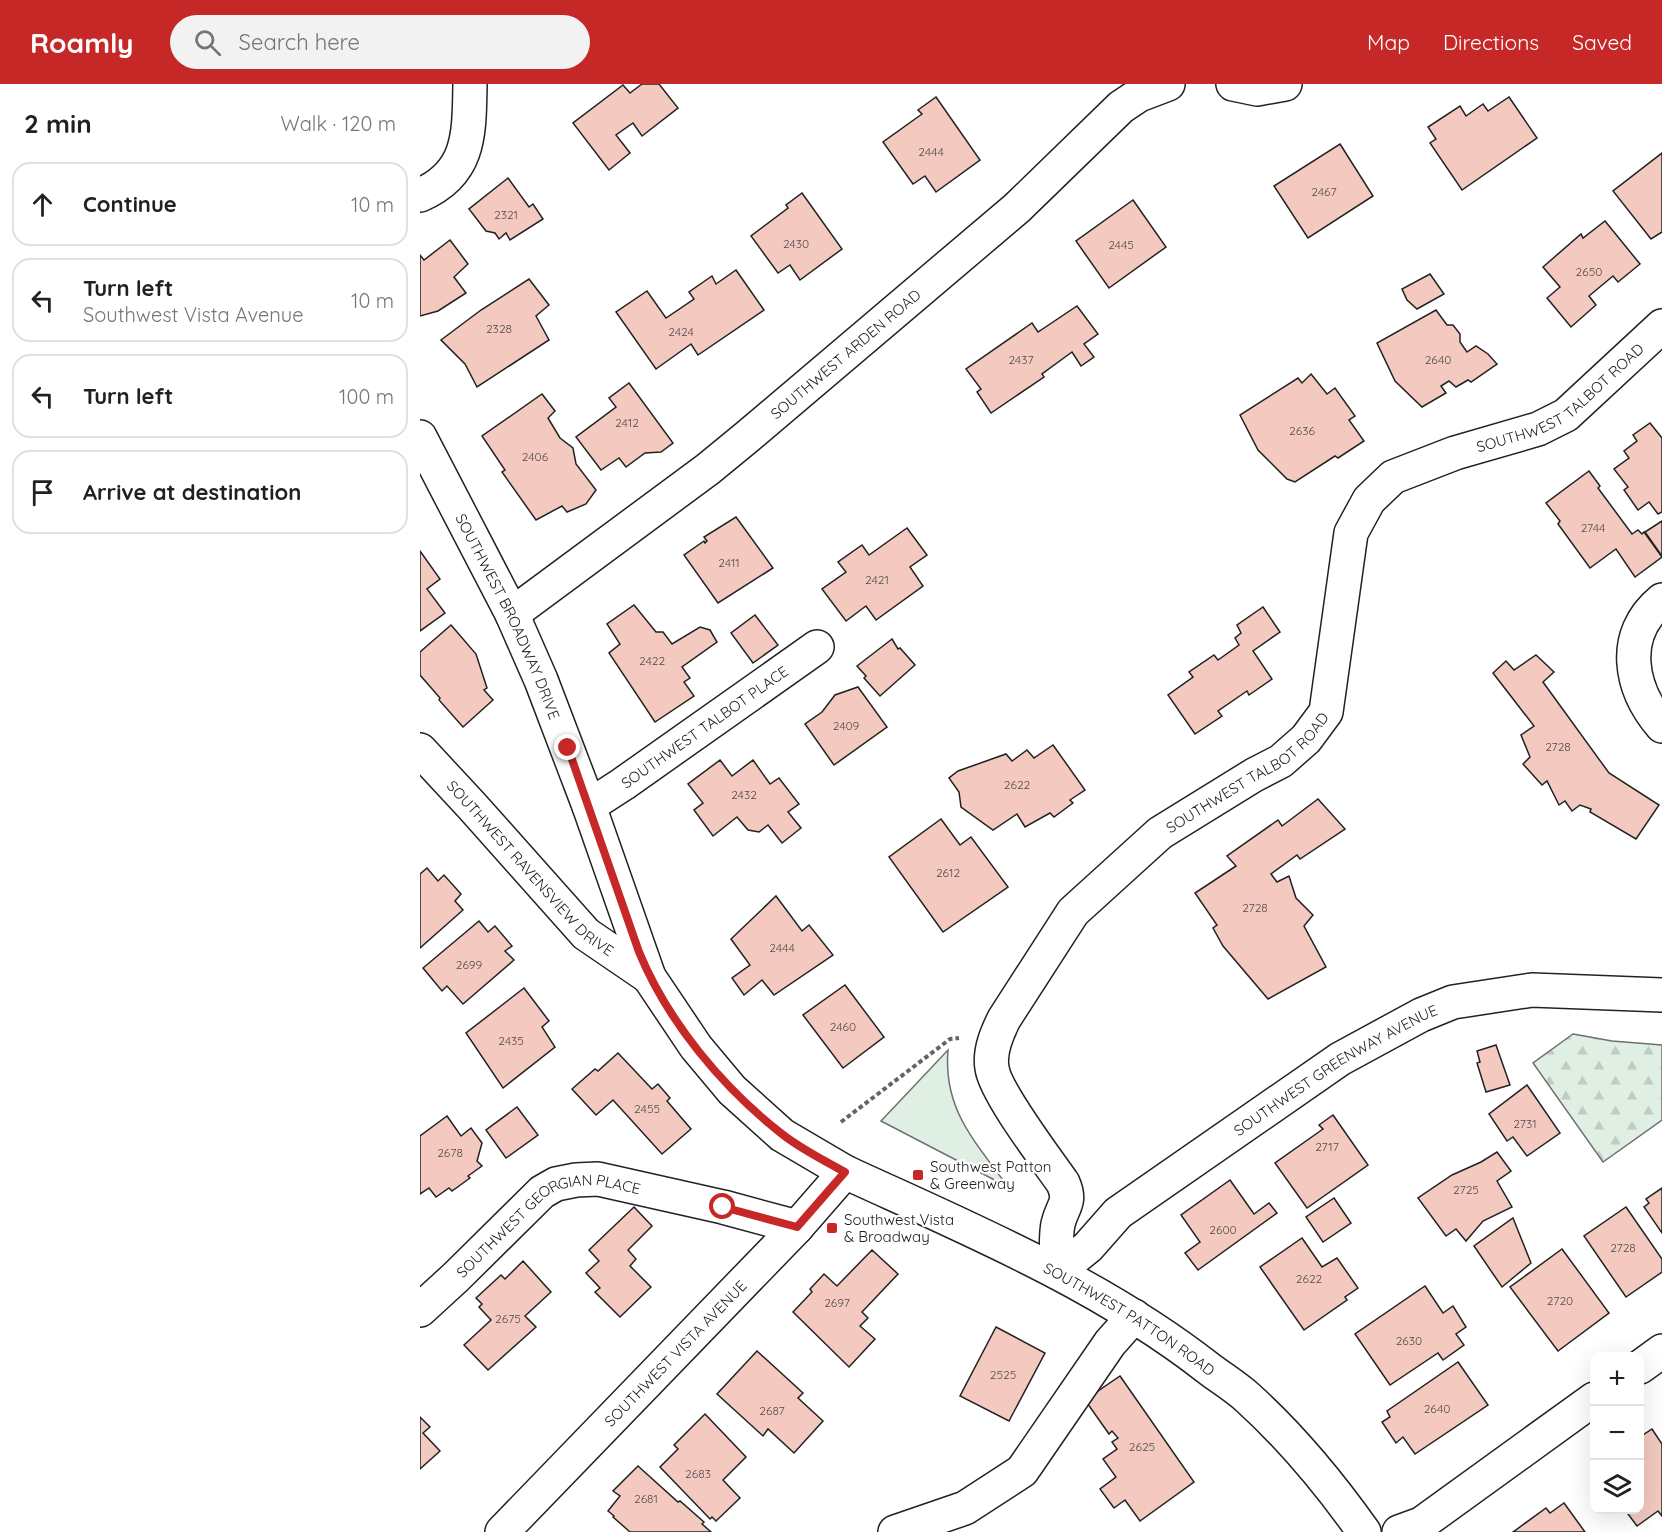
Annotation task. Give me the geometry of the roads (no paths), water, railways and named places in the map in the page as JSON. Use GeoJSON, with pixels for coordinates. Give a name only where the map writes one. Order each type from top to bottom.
{"type":"FeatureCollection","features":[{"type":"Feature","properties":{"kind":"street"},"geometry":{"type":"LineString","coordinates":[[420,195],[432,190],[450,176],[459,164],[469,119],[470,84]]}},
{"type":"Feature","properties":{"kind":"street","name":"SOUTHWEST ARDEN ROAD"},"geometry":{"type":"LineString","coordinates":[[512,614],[747,438],[1017,208],[1121,107],[1139,95],[1168,84]]}},
{"type":"Feature","properties":{"kind":"street"},"geometry":{"type":"LineString","coordinates":[[1233,84],[1257,89],[1285,84]]}},
{"type":"Feature","properties":{"kind":"street","name":"SOUTHWEST TALBOT ROAD"},"geometry":{"type":"LineString","coordinates":[[1057,1272],[1058,1224],[1067,1203],[1068,1194],[996,1080],[992,1068],[996,1036],[1004,1019],[1073,912],[1160,832],[1281,760],[1306,738],[1326,712],[1351,533],[1369,500],[1393,477],[1455,453],[1538,429],[1566,415],[1662,326]]}},
{"type":"Feature","properties":{"kind":"street","name":"SOUTHWEST BROADWAY DRIVE"},"geometry":{"type":"LineString","coordinates":[[420,437],[512,614],[541,680],[589,806],[649,977],[696,1047],[732,1089],[782,1135],[845,1172]]}},
{"type":"Feature","properties":{"kind":"street"},"geometry":{"type":"LineString","coordinates":[[1662,600],[1645,619],[1633,650],[1635,678],[1642,698],[1662,726]]}},
{"type":"Feature","properties":{"kind":"street","name":"SOUTHWEST TALBOT PLACE"},"geometry":{"type":"LineString","coordinates":[[589,806],[818,647]]}},
{"type":"Feature","properties":{"kind":"street","name":"SOUTHWEST RAVENSVIEW DRIVE"},"geometry":{"type":"LineString","coordinates":[[420,750],[586,934],[649,977]]}},
{"type":"Feature","properties":{"kind":"street","name":"SOUTHWEST GREENWAY AVENUE"},"geometry":{"type":"LineString","coordinates":[[1057,1272],[1088,1247],[1118,1213],[1340,1059],[1421,1015],[1453,1002],[1532,990],[1662,995]]}},
{"type":"Feature","properties":{"kind":"street","name":"SOUTHWEST VISTA AVENUE"},"geometry":{"type":"LineString","coordinates":[[502,1532],[797,1227],[845,1172]]}},
{"type":"Feature","properties":{"kind":"street","name":"SOUTHWEST PATTON ROAD"},"geometry":{"type":"LineString","coordinates":[[845,1172],[1057,1272],[1134,1316],[1180,1346],[1248,1398],[1314,1468],[1364,1532]]}},
{"type":"Feature","properties":{"kind":"street","name":"SOUTHWEST GEORGIAN PLACE"},"geometry":{"type":"LineString","coordinates":[[420,1310],[542,1192],[556,1184],[598,1179],[723,1207],[797,1227]]}},
{"type":"Feature","properties":{"kind":"street"},"geometry":{"type":"LineString","coordinates":[[895,1532],[965,1508],[1022,1471],[1110,1343],[1134,1316]]}},
{"type":"Feature","properties":{"kind":"street"},"geometry":{"type":"LineString","coordinates":[[1644,1364],[1662,1351]]}},
{"type":"Feature","properties":{"kind":"street"},"geometry":{"type":"LineString","coordinates":[[1399,1532],[1421,1524],[1590,1402]]}},
{"type":"Feature","properties":{"kind":"place","name":"Southwest Patton & Greenway"},"geometry":{"type":"Point","coordinates":[918,1175]}},
{"type":"Feature","properties":{"kind":"place","name":"Southwest Vista & Broadway"},"geometry":{"type":"Point","coordinates":[832,1228]}}]}
